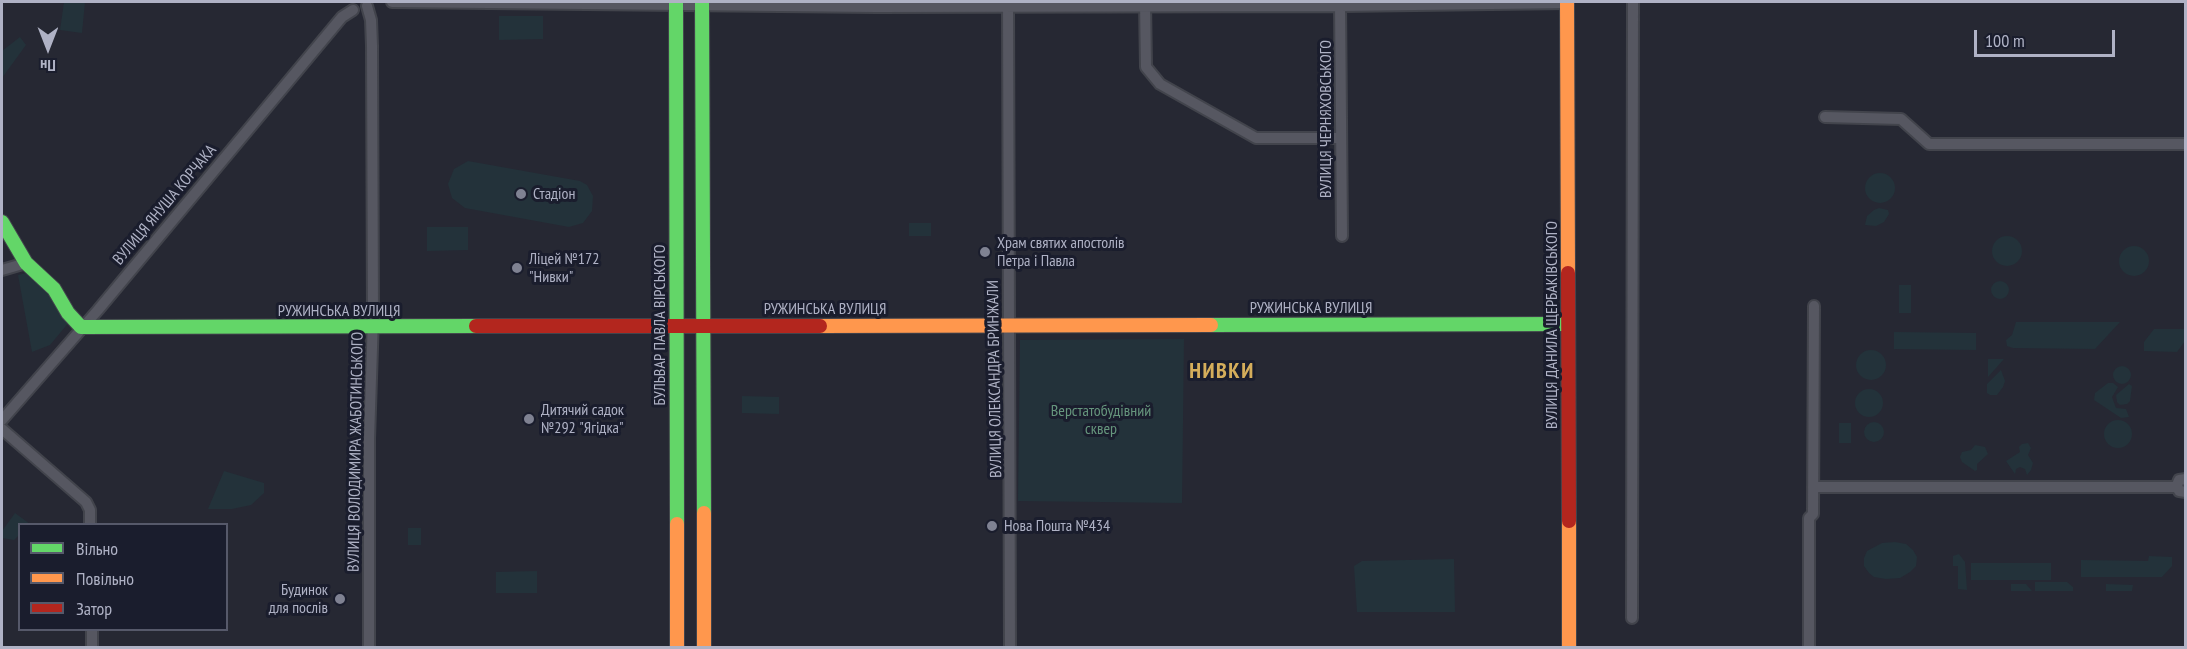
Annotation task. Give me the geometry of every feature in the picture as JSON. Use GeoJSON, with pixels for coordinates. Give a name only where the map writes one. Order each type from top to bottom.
{"type":"FeatureCollection","features":[{"type":"Feature","properties":{"kind":"street"},"geometry":{"type":"LineString","coordinates":[[392,2],[676,4],[1567,2]]}},
{"type":"Feature","properties":{"kind":"street","name":"ВУЛИЦЯ ДАНИЛА ЩЕРБАКІВСЬКОГО"},"geometry":{"type":"LineString","coordinates":[[1567,2],[1569,648]]}},
{"type":"Feature","properties":{"kind":"street"},"geometry":{"type":"LineString","coordinates":[[1632,618],[1633,2]]}},
{"type":"Feature","properties":{"kind":"street","name":"БУЛЬВАР ПАВЛА ВІРСЬКОГО"},"geometry":{"type":"LineString","coordinates":[[676,4],[677,648]]}},
{"type":"Feature","properties":{"kind":"street"},"geometry":{"type":"LineString","coordinates":[[702,4],[704,648]]}},
{"type":"Feature","properties":{"kind":"street","name":"ВУЛИЦЯ ОЛЕКСАНДРА БРИНЖАЛИ"},"geometry":{"type":"LineString","coordinates":[[1008,4],[1010,648]]}},
{"type":"Feature","properties":{"kind":"street"},"geometry":{"type":"LineString","coordinates":[[1145,4],[1146,67],[1160,84],[1256,138],[1340,138]]}},
{"type":"Feature","properties":{"kind":"street","name":"ВУЛИЦЯ ЧЕРНЯХОВСЬКОГО"},"geometry":{"type":"LineString","coordinates":[[1340,4],[1342,236]]}},
{"type":"Feature","properties":{"kind":"street","name":"ВУЛИЦЯ ВОЛОДИМИРА ЖАБОТИНСЬКОГО"},"geometry":{"type":"LineString","coordinates":[[357,5],[371,20],[372,46],[373,327],[369,439],[369,648]]}},
{"type":"Feature","properties":{"kind":"street","name":"ВУЛИЦЯ ЯНУША КОРЧАКА"},"geometry":{"type":"LineString","coordinates":[[2,420],[342,17],[357,5]]}},
{"type":"Feature","properties":{"kind":"street"},"geometry":{"type":"LineString","coordinates":[[1825,117],[1901,119],[1929,144],[2186,144]]}},
{"type":"Feature","properties":{"kind":"street"},"geometry":{"type":"LineString","coordinates":[[2,222],[26,263],[54,289],[68,313],[81,327]]}},
{"type":"Feature","properties":{"kind":"street"},"geometry":{"type":"LineString","coordinates":[[2,270],[26,263]]}},
{"type":"Feature","properties":{"kind":"street"},"geometry":{"type":"LineString","coordinates":[[1809,648],[1809,518],[1813,514],[1814,306]]}},
{"type":"Feature","properties":{"kind":"street","name":"РУЖИНСЬКА ВУЛИЦЯ"},"geometry":{"type":"LineString","coordinates":[[81,327],[1569,324]]}},
{"type":"Feature","properties":{"kind":"street"},"geometry":{"type":"LineString","coordinates":[[2,429],[86,502],[90,510],[90,523]]}},
{"type":"Feature","properties":{"kind":"street"},"geometry":{"type":"LineString","coordinates":[[1813,487],[2181,490],[2179,480],[2186,479]]}},
{"type":"Feature","properties":{"kind":"street"},"geometry":{"type":"LineString","coordinates":[[92,631],[92,648]]}},
{"type":"Feature","properties":{"kind":"green space"},"geometry":{"type":"Polygon","coordinates":[[[64,2],[85,2],[82,33],[60,30],[64,2]]]}},
{"type":"Feature","properties":{"kind":"green space"},"geometry":{"type":"Polygon","coordinates":[[[499,16],[543,16],[543,39],[499,40],[499,16]]]}},
{"type":"Feature","properties":{"kind":"green space"},"geometry":{"type":"Polygon","coordinates":[[[20,37],[26,45],[2,78],[2,51],[20,37]]]}},
{"type":"Feature","properties":{"kind":"green space","name":"Стадіон"},"geometry":{"type":"Polygon","coordinates":[[[468,161],[580,181],[587,185],[593,196],[592,211],[583,223],[569,227],[465,208],[452,198],[448,184],[454,169],[468,161]]]}},
{"type":"Feature","properties":{"kind":"green space"},"geometry":{"type":"Polygon","coordinates":[[[1880,173],[1891,177],[1895,188],[1891,199],[1880,203],[1869,199],[1865,188],[1869,177],[1880,173]]]}},
{"type":"Feature","properties":{"kind":"green space"},"geometry":{"type":"Polygon","coordinates":[[[1879,208],[1888,210],[1889,214],[1884,222],[1876,226],[1865,225],[1867,216],[1879,208]]]}},
{"type":"Feature","properties":{"kind":"green space"},"geometry":{"type":"Polygon","coordinates":[[[909,223],[931,223],[931,236],[909,236],[909,223]]]}},
{"type":"Feature","properties":{"kind":"green space"},"geometry":{"type":"Polygon","coordinates":[[[427,227],[468,227],[468,250],[427,251],[427,227]]]}},
{"type":"Feature","properties":{"kind":"green space"},"geometry":{"type":"Polygon","coordinates":[[[2007,236],[2013,237],[2021,245],[2021,257],[2013,265],[2007,266],[2001,265],[1993,257],[1992,251],[1993,245],[2001,237],[2007,236]]]}},
{"type":"Feature","properties":{"kind":"green space"},"geometry":{"type":"Polygon","coordinates":[[[2134,246],[2140,247],[2148,255],[2148,267],[2140,275],[2134,276],[2128,275],[2120,267],[2119,261],[2120,255],[2128,247],[2134,246]]]}},
{"type":"Feature","properties":{"kind":"green space"},"geometry":{"type":"Polygon","coordinates":[[[27,273],[50,292],[70,321],[50,345],[32,352],[18,275],[27,273]]]}},
{"type":"Feature","properties":{"kind":"green space"},"geometry":{"type":"Polygon","coordinates":[[[2000,281],[2006,284],[2009,290],[2006,296],[2000,299],[1994,296],[1991,290],[1994,284],[2000,281]]]}},
{"type":"Feature","properties":{"kind":"green space"},"geometry":{"type":"Polygon","coordinates":[[[1899,285],[1911,285],[1911,313],[1899,313],[1899,285]]]}},
{"type":"Feature","properties":{"kind":"green space"},"geometry":{"type":"Polygon","coordinates":[[[2016,322],[2120,322],[2095,349],[2007,346],[2006,340],[2012,335],[2016,322]]]}},
{"type":"Feature","properties":{"kind":"green space"},"geometry":{"type":"Polygon","coordinates":[[[2154,329],[2185,329],[2185,341],[2177,352],[2144,351],[2144,342],[2154,329]]]}},
{"type":"Feature","properties":{"kind":"green space"},"geometry":{"type":"Polygon","coordinates":[[[1894,332],[1976,333],[1976,350],[1894,349],[1894,332]]]}},
{"type":"Feature","properties":{"kind":"green space","name":"Верстатобудівний сквер"},"geometry":{"type":"Polygon","coordinates":[[[1184,339],[1182,503],[1018,501],[1020,340],[1184,339]]]}},
{"type":"Feature","properties":{"kind":"green space"},"geometry":{"type":"Polygon","coordinates":[[[1871,350],[1882,354],[1886,365],[1882,376],[1871,380],[1860,376],[1856,365],[1860,354],[1871,350]]]}},
{"type":"Feature","properties":{"kind":"green space"},"geometry":{"type":"Polygon","coordinates":[[[1988,359],[2004,359],[1988,377],[1988,359]]]}},
{"type":"Feature","properties":{"kind":"green space"},"geometry":{"type":"Polygon","coordinates":[[[2122,366],[2128,369],[2131,375],[2128,381],[2122,384],[2116,381],[2113,375],[2116,369],[2122,366]]]}},
{"type":"Feature","properties":{"kind":"green space"},"geometry":{"type":"Polygon","coordinates":[[[2001,370],[2005,381],[2003,387],[1997,395],[1990,395],[1987,393],[1987,384],[2001,370]]]}},
{"type":"Feature","properties":{"kind":"green space"},"geometry":{"type":"Polygon","coordinates":[[[2108,383],[2113,383],[2118,387],[2112,397],[2116,408],[2126,409],[2129,417],[2121,418],[2094,400],[2095,393],[2108,383]]]}},
{"type":"Feature","properties":{"kind":"green space"},"geometry":{"type":"Polygon","coordinates":[[[2129,384],[2132,386],[2130,401],[2120,405],[2116,395],[2129,384]]]}},
{"type":"Feature","properties":{"kind":"green space"},"geometry":{"type":"Polygon","coordinates":[[[1869,389],[1879,393],[1883,403],[1879,413],[1869,417],[1859,413],[1855,403],[1859,393],[1869,389]]]}},
{"type":"Feature","properties":{"kind":"green space"},"geometry":{"type":"Polygon","coordinates":[[[742,396],[779,397],[779,414],[742,413],[742,396]]]}},
{"type":"Feature","properties":{"kind":"green space"},"geometry":{"type":"Polygon","coordinates":[[[2118,420],[2128,424],[2132,434],[2128,444],[2118,448],[2108,444],[2104,434],[2108,424],[2118,420]]]}},
{"type":"Feature","properties":{"kind":"green space"},"geometry":{"type":"Polygon","coordinates":[[[1874,422],[1881,425],[1884,432],[1881,439],[1874,442],[1867,439],[1864,432],[1867,425],[1874,422]]]}},
{"type":"Feature","properties":{"kind":"green space"},"geometry":{"type":"Polygon","coordinates":[[[1839,423],[1851,423],[1851,443],[1839,443],[1839,423]]]}},
{"type":"Feature","properties":{"kind":"green space"},"geometry":{"type":"Polygon","coordinates":[[[2028,443],[2031,448],[2028,455],[2033,463],[2031,470],[2027,475],[2025,469],[2020,467],[2016,469],[2015,474],[2006,461],[2020,452],[2019,447],[2022,444],[2028,443]]]}},
{"type":"Feature","properties":{"kind":"green space"},"geometry":{"type":"Polygon","coordinates":[[[1975,445],[1985,447],[1988,454],[1977,464],[1975,471],[1962,462],[1960,457],[1962,452],[1971,450],[1975,445]]]}},
{"type":"Feature","properties":{"kind":"green space"},"geometry":{"type":"Polygon","coordinates":[[[224,471],[264,483],[264,493],[251,505],[232,509],[208,509],[224,471]]]}},
{"type":"Feature","properties":{"kind":"green space"},"geometry":{"type":"Polygon","coordinates":[[[15,513],[29,523],[18,523],[18,536],[14,540],[2,538],[2,531],[15,513]]]}},
{"type":"Feature","properties":{"kind":"green space"},"geometry":{"type":"Polygon","coordinates":[[[408,528],[421,528],[421,545],[408,545],[408,528]]]}},
{"type":"Feature","properties":{"kind":"green space"},"geometry":{"type":"Polygon","coordinates":[[[1882,543],[1906,544],[1913,550],[1917,557],[1916,566],[1900,578],[1874,577],[1864,566],[1867,551],[1882,543]]]}},
{"type":"Feature","properties":{"kind":"green space"},"geometry":{"type":"Polygon","coordinates":[[[1959,554],[1965,562],[1967,590],[1958,589],[1958,566],[1953,566],[1953,556],[1959,554]]]}},
{"type":"Feature","properties":{"kind":"green space"},"geometry":{"type":"Polygon","coordinates":[[[2149,556],[2172,557],[2172,566],[2162,577],[2081,577],[2081,560],[2148,561],[2149,556]]]}},
{"type":"Feature","properties":{"kind":"green space"},"geometry":{"type":"Polygon","coordinates":[[[1454,559],[1455,612],[1357,612],[1354,566],[1362,561],[1454,559]]]}},
{"type":"Feature","properties":{"kind":"green space"},"geometry":{"type":"Polygon","coordinates":[[[1971,563],[2051,563],[2051,580],[1971,580],[1971,563]]]}},
{"type":"Feature","properties":{"kind":"green space"},"geometry":{"type":"Polygon","coordinates":[[[537,571],[537,593],[496,593],[496,572],[537,571]]]}},
{"type":"Feature","properties":{"kind":"green space"},"geometry":{"type":"Polygon","coordinates":[[[2035,582],[2067,582],[2073,587],[2073,591],[2035,591],[2035,582]]]}},
{"type":"Feature","properties":{"kind":"green space"},"geometry":{"type":"Polygon","coordinates":[[[2011,584],[2026,584],[2032,591],[2011,591],[2011,584]]]}},
{"type":"Feature","properties":{"kind":"green space"},"geometry":{"type":"Polygon","coordinates":[[[2106,584],[2133,585],[2132,591],[2106,591],[2106,584]]]}},
{"type":"Feature","properties":{"kind":"traffic: fast"},"geometry":{"type":"LineString","coordinates":[[676,2],[677,524]]}},
{"type":"Feature","properties":{"kind":"traffic: fast"},"geometry":{"type":"LineString","coordinates":[[702,2],[704,513]]}},
{"type":"Feature","properties":{"kind":"traffic: fast"},"geometry":{"type":"LineString","coordinates":[[2,222],[26,263],[54,289],[68,313],[81,327],[476,326]]}},
{"type":"Feature","properties":{"kind":"traffic: fast"},"geometry":{"type":"LineString","coordinates":[[1211,325],[1568,324]]}},
{"type":"Feature","properties":{"kind":"traffic: slow"},"geometry":{"type":"LineString","coordinates":[[1567,2],[1568,273]]}},
{"type":"Feature","properties":{"kind":"traffic: slow"},"geometry":{"type":"LineString","coordinates":[[820,326],[1211,325]]}},
{"type":"Feature","properties":{"kind":"traffic: slow"},"geometry":{"type":"LineString","coordinates":[[704,513],[704,648]]}},
{"type":"Feature","properties":{"kind":"traffic: slow"},"geometry":{"type":"LineString","coordinates":[[1569,521],[1569,648]]}},
{"type":"Feature","properties":{"kind":"traffic: slow"},"geometry":{"type":"LineString","coordinates":[[677,524],[677,648]]}},
{"type":"Feature","properties":{"kind":"traffic: jam"},"geometry":{"type":"LineString","coordinates":[[1568,273],[1569,521]]}},
{"type":"Feature","properties":{"kind":"traffic: jam"},"geometry":{"type":"LineString","coordinates":[[476,326],[820,326]]}},
{"type":"Feature","properties":{"kind":"place","name":"Стадіон"},"geometry":{"type":"Point","coordinates":[521,194]}},
{"type":"Feature","properties":{"kind":"place","name":"Храм святих апостолів Петра і Павла"},"geometry":{"type":"Point","coordinates":[985,252]}},
{"type":"Feature","properties":{"kind":"place","name":"Ліцей №172 \"Нивки\""},"geometry":{"type":"Point","coordinates":[517,268]}},
{"type":"Feature","properties":{"kind":"place","name":"Дитячий садок №292 \"Ягідка\""},"geometry":{"type":"Point","coordinates":[529,419]}},
{"type":"Feature","properties":{"kind":"place","name":"Нова Пошта №434"},"geometry":{"type":"Point","coordinates":[992,526]}},
{"type":"Feature","properties":{"kind":"place","name":"Будинок для послів"},"geometry":{"type":"Point","coordinates":[340,599]}},
{"type":"Feature","properties":{"kind":"district","name":"НИВКИ"},"geometry":{"type":"Point","coordinates":[1222,372]}}]}
